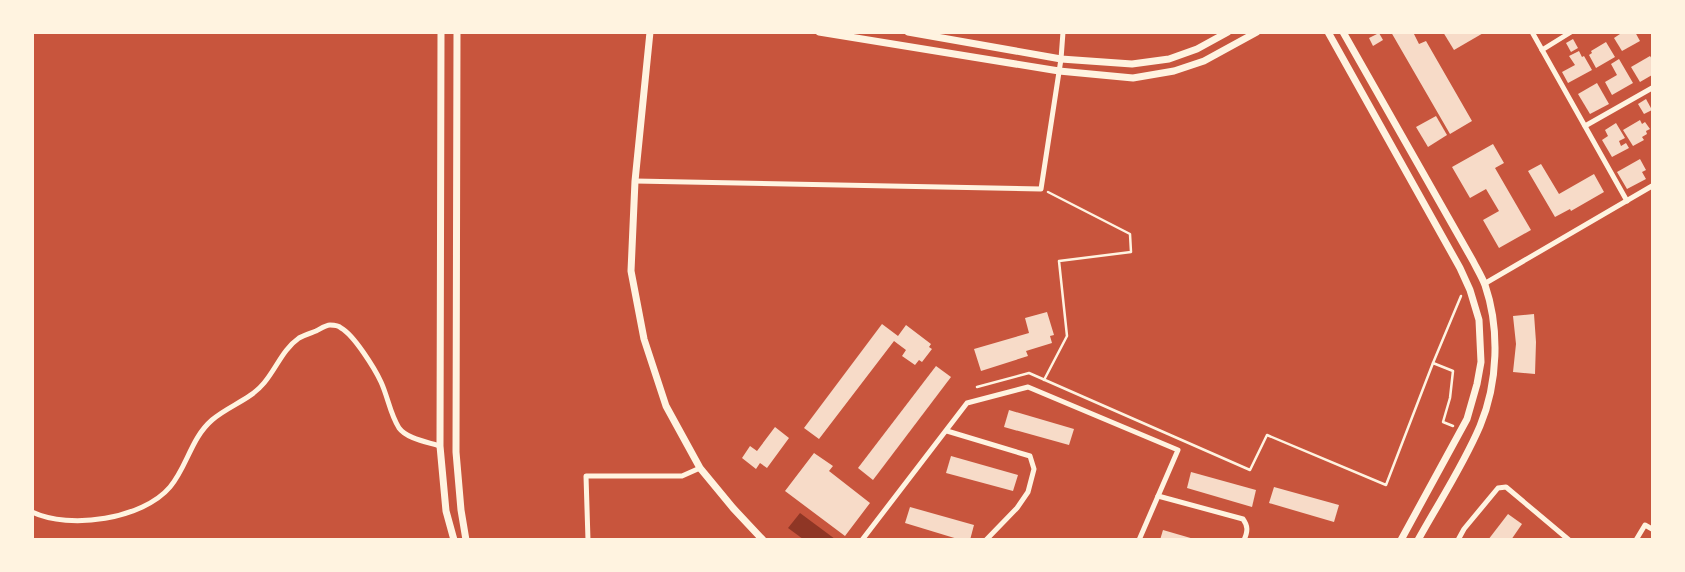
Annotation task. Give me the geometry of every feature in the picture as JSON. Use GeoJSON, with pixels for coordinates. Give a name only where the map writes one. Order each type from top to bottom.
{"type":"FeatureCollection","features":[{"type":"Feature","properties":{"kind":"street"},"geometry":{"type":"LineString","coordinates":[[441,32],[440,446],[446,511],[454,540]]}},
{"type":"Feature","properties":{"kind":"street"},"geometry":{"type":"LineString","coordinates":[[457,32],[456,452],[466,540]]}},
{"type":"Feature","properties":{"kind":"street"},"geometry":{"type":"LineString","coordinates":[[650,32],[635,181],[631,271],[644,339],[666,406],[700,468],[733,508],[763,540]]}},
{"type":"Feature","properties":{"kind":"street"},"geometry":{"type":"LineString","coordinates":[[819,32],[1059,72],[1134,78],[1174,71],[1204,61],[1257,32]]}},
{"type":"Feature","properties":{"kind":"street"},"geometry":{"type":"LineString","coordinates":[[908,32],[1061,59],[1132,64],[1169,59],[1197,49],[1228,32]]}},
{"type":"Feature","properties":{"kind":"street"},"geometry":{"type":"LineString","coordinates":[[635,181],[1042,189],[1061,59],[1063,32]]}},
{"type":"Feature","properties":{"kind":"street"},"geometry":{"type":"LineString","coordinates":[[1328,32],[1460,268],[1470,290],[1478,320],[1481,362],[1478,384],[1468,419],[1401,540]]}},
{"type":"Feature","properties":{"kind":"street"},"geometry":{"type":"LineString","coordinates":[[1343,32],[1484,284],[1493,318],[1494,362],[1492,388],[1480,425],[1418,540]]}},
{"type":"Feature","properties":{"kind":"street"},"geometry":{"type":"LineString","coordinates":[[1532,32],[1627,201]]}},
{"type":"Feature","properties":{"kind":"street"},"geometry":{"type":"LineString","coordinates":[[1542,50],[1571,32]]}},
{"type":"Feature","properties":{"kind":"street"},"geometry":{"type":"LineString","coordinates":[[1585,126],[1652,88]]}},
{"type":"Feature","properties":{"kind":"street"},"geometry":{"type":"LineString","coordinates":[[1484,284],[1652,186]]}},
{"type":"Feature","properties":{"kind":"street"},"geometry":{"type":"LineString","coordinates":[[32,512],[52,518],[85,520],[114,517],[139,508],[162,495],[171,486],[198,436],[212,420],[251,396],[264,383],[298,338],[329,325],[341,328],[362,348],[381,383],[388,404],[400,428],[405,433],[422,442],[429,442],[440,446]]}},
{"type":"Feature","properties":{"kind":"street"},"geometry":{"type":"LineString","coordinates":[[862,540],[967,403],[1028,387],[1178,450],[1139,540]]}},
{"type":"Feature","properties":{"kind":"street"},"geometry":{"type":"LineString","coordinates":[[947,430],[1030,456],[1034,469],[1028,492],[1017,508],[986,540]]}},
{"type":"Feature","properties":{"kind":"street"},"geometry":{"type":"LineString","coordinates":[[588,540],[586,476],[682,476],[700,468]]}},
{"type":"Feature","properties":{"kind":"street"},"geometry":{"type":"LineString","coordinates":[[1458,540],[1464,529],[1498,488],[1506,486],[1569,540]]}},
{"type":"Feature","properties":{"kind":"street"},"geometry":{"type":"LineString","coordinates":[[1158,496],[1243,519],[1247,524],[1244,540]]}},
{"type":"Feature","properties":{"kind":"street"},"geometry":{"type":"LineString","coordinates":[[1636,540],[1645,525],[1652,529]]}},
{"type":"Feature","properties":{"kind":"path"},"geometry":{"type":"LineString","coordinates":[[1042,189],[1130,234],[1131,252],[1059,261],[1067,336],[1044,380]]}},
{"type":"Feature","properties":{"kind":"path"},"geometry":{"type":"LineString","coordinates":[[977,387],[1029,373],[1250,470],[1267,435],[1386,485],[1462,294]]}},
{"type":"Feature","properties":{"kind":"path"},"geometry":{"type":"LineString","coordinates":[[1433,363],[1453,371],[1450,398],[1443,422],[1452,426]]}},
{"type":"Feature","properties":{"kind":"shaded area"},"geometry":{"type":"Polygon","coordinates":[[[800,513],[835,539],[803,539],[788,528],[800,513]]]}},
{"type":"Feature","properties":{"kind":"building"},"geometry":{"type":"Polygon","coordinates":[[[1391,32],[1413,32],[1419,44],[1426,41],[1472,121],[1450,134],[1391,32]]]}},
{"type":"Feature","properties":{"kind":"building"},"geometry":{"type":"Polygon","coordinates":[[[1443,32],[1485,32],[1454,50],[1443,32]]]}},
{"type":"Feature","properties":{"kind":"building"},"geometry":{"type":"Polygon","coordinates":[[[1623,32],[1635,32],[1640,41],[1622,51],[1614,38],[1623,32]]]}},
{"type":"Feature","properties":{"kind":"building"},"geometry":{"type":"Polygon","coordinates":[[[1379,33],[1383,40],[1373,46],[1369,38],[1379,33]]]}},
{"type":"Feature","properties":{"kind":"building"},"geometry":{"type":"Polygon","coordinates":[[[1573,39],[1578,48],[1571,52],[1566,43],[1573,39]]]}},
{"type":"Feature","properties":{"kind":"building"},"geometry":{"type":"Polygon","coordinates":[[[1606,42],[1615,57],[1596,68],[1589,55],[1592,53],[1591,51],[1606,42]]]}},
{"type":"Feature","properties":{"kind":"building"},"geometry":{"type":"Polygon","coordinates":[[[1579,51],[1592,70],[1568,83],[1562,72],[1575,65],[1569,56],[1579,51]]]}},
{"type":"Feature","properties":{"kind":"building"},"geometry":{"type":"Polygon","coordinates":[[[1650,56],[1652,59],[1652,75],[1640,82],[1631,67],[1650,56]]]}},
{"type":"Feature","properties":{"kind":"building"},"geometry":{"type":"Polygon","coordinates":[[[1619,59],[1633,83],[1612,95],[1605,82],[1617,75],[1611,64],[1619,59]]]}},
{"type":"Feature","properties":{"kind":"building"},"geometry":{"type":"Polygon","coordinates":[[[1597,83],[1609,104],[1590,114],[1578,94],[1597,83]]]}},
{"type":"Feature","properties":{"kind":"building"},"geometry":{"type":"Polygon","coordinates":[[[1646,99],[1652,110],[1644,114],[1638,104],[1646,99]]]}},
{"type":"Feature","properties":{"kind":"building"},"geometry":{"type":"Polygon","coordinates":[[[1436,116],[1447,135],[1428,147],[1416,127],[1436,116]]]}},
{"type":"Feature","properties":{"kind":"building"},"geometry":{"type":"Polygon","coordinates":[[[1640,120],[1642,124],[1645,122],[1650,129],[1642,137],[1644,140],[1633,146],[1623,130],[1640,120]]]}},
{"type":"Feature","properties":{"kind":"building"},"geometry":{"type":"Polygon","coordinates":[[[1616,123],[1625,138],[1619,141],[1621,146],[1626,143],[1629,148],[1612,157],[1602,140],[1608,136],[1605,130],[1616,123]]]}},
{"type":"Feature","properties":{"kind":"building"},"geometry":{"type":"Polygon","coordinates":[[[1493,144],[1504,163],[1495,168],[1531,230],[1499,248],[1483,220],[1499,211],[1486,189],[1470,198],[1452,167],[1493,144]]]}},
{"type":"Feature","properties":{"kind":"building"},"geometry":{"type":"Polygon","coordinates":[[[1640,159],[1646,170],[1642,172],[1646,179],[1627,189],[1617,172],[1640,159]]]}},
{"type":"Feature","properties":{"kind":"building"},"geometry":{"type":"Polygon","coordinates":[[[1541,164],[1559,194],[1594,174],[1604,192],[1571,211],[1570,209],[1555,217],[1528,171],[1541,164]]]}},
{"type":"Feature","properties":{"kind":"building"},"geometry":{"type":"Polygon","coordinates":[[[1047,312],[1054,335],[1050,336],[1052,343],[1026,351],[1028,356],[981,371],[974,349],[1029,333],[1025,318],[1047,312]]]}},
{"type":"Feature","properties":{"kind":"building"},"geometry":{"type":"Polygon","coordinates":[[[1534,314],[1536,342],[1535,374],[1513,372],[1516,344],[1513,316],[1534,314]]]}},
{"type":"Feature","properties":{"kind":"building"},"geometry":{"type":"Polygon","coordinates":[[[882,324],[898,336],[906,325],[931,344],[929,347],[932,349],[922,362],[919,360],[915,365],[902,356],[906,350],[894,341],[819,439],[804,428],[882,324]]]}},
{"type":"Feature","properties":{"kind":"building"},"geometry":{"type":"Polygon","coordinates":[[[936,366],[951,377],[873,480],[858,468],[936,366]]]}},
{"type":"Feature","properties":{"kind":"building"},"geometry":{"type":"Polygon","coordinates":[[[1009,410],[1074,429],[1069,445],[1004,427],[1009,410]]]}},
{"type":"Feature","properties":{"kind":"building"},"geometry":{"type":"Polygon","coordinates":[[[775,427],[789,438],[767,468],[760,463],[756,469],[742,458],[750,446],[757,451],[775,427]]]}},
{"type":"Feature","properties":{"kind":"building"},"geometry":{"type":"Polygon","coordinates":[[[814,453],[833,466],[829,471],[870,503],[845,536],[785,491],[814,453]]]}},
{"type":"Feature","properties":{"kind":"building"},"geometry":{"type":"Polygon","coordinates":[[[951,456],[1018,475],[1013,491],[946,473],[951,456]]]}},
{"type":"Feature","properties":{"kind":"building"},"geometry":{"type":"Polygon","coordinates":[[[1191,472],[1256,490],[1252,507],[1187,488],[1191,472]]]}},
{"type":"Feature","properties":{"kind":"building"},"geometry":{"type":"Polygon","coordinates":[[[1274,487],[1339,505],[1334,522],[1269,503],[1274,487]]]}},
{"type":"Feature","properties":{"kind":"building"},"geometry":{"type":"Polygon","coordinates":[[[910,507],[974,525],[970,540],[961,540],[905,523],[910,507]]]}},
{"type":"Feature","properties":{"kind":"building"},"geometry":{"type":"Polygon","coordinates":[[[1508,514],[1522,524],[1511,540],[1488,540],[1508,514]]]}},
{"type":"Feature","properties":{"kind":"building"},"geometry":{"type":"Polygon","coordinates":[[[1163,530],[1194,539],[1194,540],[1160,540],[1163,530]]]}}]}
